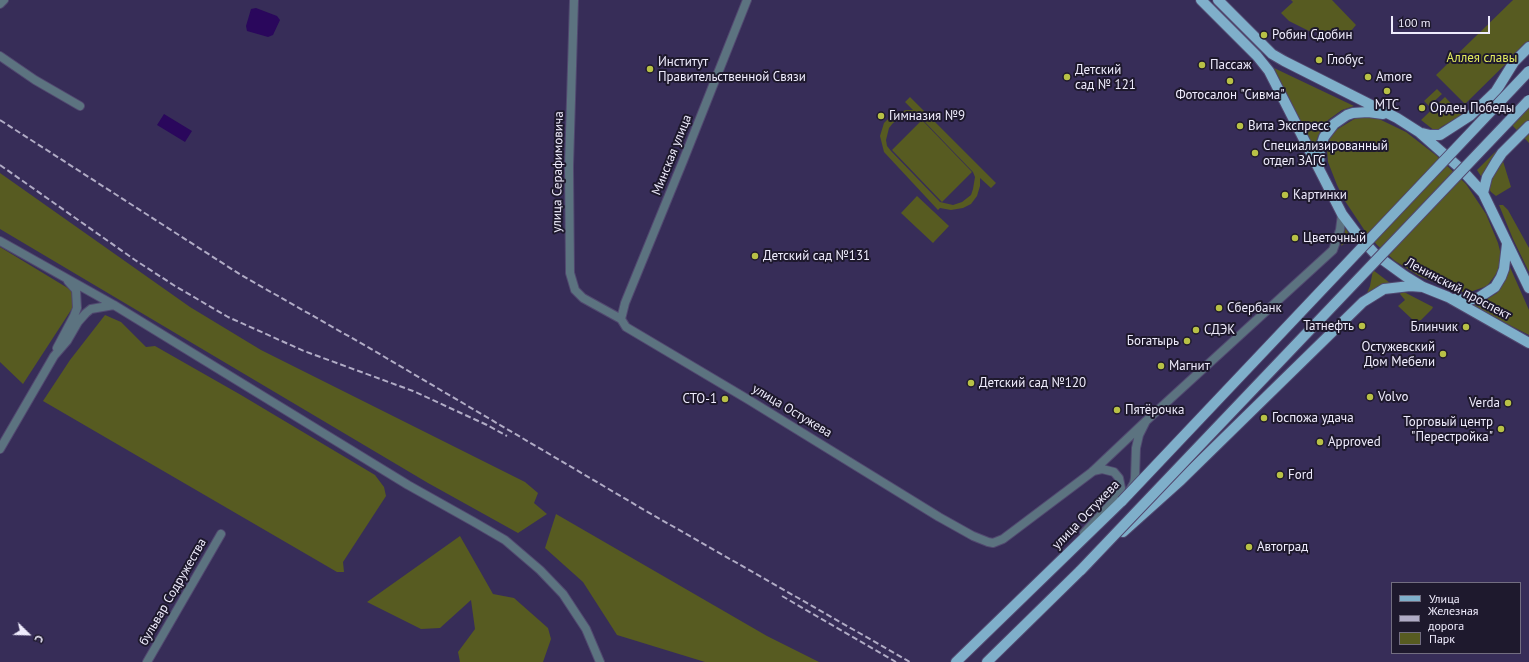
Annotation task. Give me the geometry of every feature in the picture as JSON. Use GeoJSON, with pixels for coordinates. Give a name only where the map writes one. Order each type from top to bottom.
{"type":"FeatureCollection","features":[{"type":"Feature","properties":{"kind":"main road","name":"Ленинский проспект"},"geometry":{"type":"LineString","coordinates":[[1201,0],[1270,71],[1342,214],[1357,234],[1376,255],[1423,287],[1448,297],[1529,343]]}},
{"type":"Feature","properties":{"kind":"main road"},"geometry":{"type":"LineString","coordinates":[[1218,0],[1272,54],[1397,118],[1419,132],[1461,169],[1482,193],[1529,288]]}},
{"type":"Feature","properties":{"kind":"main road"},"geometry":{"type":"LineString","coordinates":[[1419,132],[1430,135],[1440,135],[1471,115],[1496,91],[1514,62],[1529,47]]}},
{"type":"Feature","properties":{"kind":"main road"},"geometry":{"type":"LineString","coordinates":[[1122,501],[1529,71]]}},
{"type":"Feature","properties":{"kind":"main road"},"geometry":{"type":"LineString","coordinates":[[987,662],[1081,570],[1529,100]]}},
{"type":"Feature","properties":{"kind":"main road"},"geometry":{"type":"LineString","coordinates":[[1319,168],[1319,156],[1324,137],[1330,128],[1341,118],[1353,113],[1376,112],[1397,118]]}},
{"type":"Feature","properties":{"kind":"main road"},"geometry":{"type":"LineString","coordinates":[[1482,193],[1487,177],[1502,153],[1529,126]]}},
{"type":"Feature","properties":{"kind":"main road"},"geometry":{"type":"LineString","coordinates":[[1448,297],[1463,300],[1473,299],[1482,296],[1492,289],[1499,281],[1504,269],[1507,244]]}},
{"type":"Feature","properties":{"kind":"main road"},"geometry":{"type":"LineString","coordinates":[[1081,570],[1181,480],[1363,302],[1384,289],[1410,286],[1423,287]]}},
{"type":"Feature","properties":{"kind":"main road","name":"улица Остужева"},"geometry":{"type":"LineString","coordinates":[[956,662],[1122,501]]}},
{"type":"Feature","properties":{"kind":"street"},"geometry":{"type":"LineString","coordinates":[[0,4],[4,0]]}},
{"type":"Feature","properties":{"kind":"street","name":"улица Серафимовича"},"geometry":{"type":"LineString","coordinates":[[574,0],[569,166],[570,273],[575,290],[583,298],[621,319]]}},
{"type":"Feature","properties":{"kind":"street","name":"Минская улица"},"geometry":{"type":"LineString","coordinates":[[621,319],[625,303],[747,0]]}},
{"type":"Feature","properties":{"kind":"street"},"geometry":{"type":"LineString","coordinates":[[0,56],[35,80],[80,106]]}},
{"type":"Feature","properties":{"kind":"street","name":"улица Остужева"},"geometry":{"type":"LineString","coordinates":[[621,319],[626,327],[749,400],[939,517],[982,541],[993,543],[1003,539],[1092,472],[1332,250],[1340,230],[1342,214]]}},
{"type":"Feature","properties":{"kind":"street"},"geometry":{"type":"LineString","coordinates":[[0,241],[114,305],[408,485],[505,540],[547,577],[568,600],[607,662]]}},
{"type":"Feature","properties":{"kind":"street"},"geometry":{"type":"LineString","coordinates":[[54,356],[60,340],[77,308],[76,290],[65,277]]}},
{"type":"Feature","properties":{"kind":"street"},"geometry":{"type":"LineString","coordinates":[[0,449],[54,356],[78,322],[86,313],[97,307],[114,305]]}},
{"type":"Feature","properties":{"kind":"street","name":"улица Остужева"},"geometry":{"type":"LineString","coordinates":[[1122,501],[1134,483],[1136,471],[1136,448],[1139,435],[1146,421]]}},
{"type":"Feature","properties":{"kind":"street"},"geometry":{"type":"LineString","coordinates":[[1065,555],[1090,525],[1119,495],[1121,488],[1119,478],[1114,472],[1102,469],[1092,472]]}},
{"type":"Feature","properties":{"kind":"street","name":"бульвар Содружества"},"geometry":{"type":"LineString","coordinates":[[147,662],[221,534]]}},
{"type":"Feature","properties":{"kind":"street"},"geometry":{"type":"LineString","coordinates":[[586,629],[595,662]]}},
{"type":"Feature","properties":{"kind":"street"},"geometry":{"type":"LineString","coordinates":[[586,629],[600,662]]}},
{"type":"Feature","properties":{"kind":"green space"},"geometry":{"type":"Polygon","coordinates":[[[1291,0],[1332,0],[1356,25],[1346,37],[1309,31],[1289,21],[1281,13],[1293,2],[1291,0]]]}},
{"type":"Feature","properties":{"kind":"green space","name":"Аллея славы"},"geometry":{"type":"Polygon","coordinates":[[[1513,0],[1529,0],[1529,41],[1465,104],[1436,75],[1513,0]]]}},
{"type":"Feature","properties":{"kind":"green space"},"geometry":{"type":"Polygon","coordinates":[[[1274,68],[1354,106],[1342,110],[1328,120],[1319,134],[1314,148],[1274,68]]]}},
{"type":"Feature","properties":{"kind":"green space"},"geometry":{"type":"Polygon","coordinates":[[[1437,89],[1442,94],[1429,106],[1424,101],[1437,89]]]}},
{"type":"Feature","properties":{"kind":"green space"},"geometry":{"type":"Polygon","coordinates":[[[910,97],[996,183],[991,188],[980,178],[980,186],[977,196],[971,204],[963,208],[951,210],[940,208],[938,210],[884,152],[880,136],[884,123],[897,113],[906,110],[913,110],[905,102],[910,97]],[[905,116],[893,123],[889,128],[886,140],[887,146],[940,202],[953,205],[962,202],[971,195],[975,177],[973,172],[922,119],[905,116]]]}},
{"type":"Feature","properties":{"kind":"green space"},"geometry":{"type":"Polygon","coordinates":[[[1445,97],[1462,115],[1441,127],[1439,130],[1440,135],[1421,120],[1445,97]]]}},
{"type":"Feature","properties":{"kind":"green space"},"geometry":{"type":"Polygon","coordinates":[[[1529,108],[1529,143],[1512,125],[1529,108]]]}},
{"type":"Feature","properties":{"kind":"green space"},"geometry":{"type":"Polygon","coordinates":[[[1365,117],[1379,119],[1406,132],[1437,156],[1466,184],[1486,214],[1498,243],[1501,255],[1499,268],[1487,286],[1470,292],[1463,292],[1419,276],[1395,261],[1377,245],[1365,231],[1345,201],[1337,185],[1328,162],[1327,150],[1330,138],[1336,130],[1356,118],[1365,117]]]}},
{"type":"Feature","properties":{"kind":"green space"},"geometry":{"type":"Polygon","coordinates":[[[922,120],[972,172],[942,202],[892,150],[922,120]]]}},
{"type":"Feature","properties":{"kind":"green space"},"geometry":{"type":"Polygon","coordinates":[[[1497,150],[1495,153],[1502,158],[1511,187],[1496,196],[1491,192],[1477,170],[1497,150]]]}},
{"type":"Feature","properties":{"kind":"green space"},"geometry":{"type":"Polygon","coordinates":[[[0,173],[190,307],[261,350],[525,482],[538,493],[534,503],[547,514],[518,533],[428,483],[0,229],[0,173]]]}},
{"type":"Feature","properties":{"kind":"green space"},"geometry":{"type":"Polygon","coordinates":[[[917,196],[949,226],[933,243],[901,213],[917,196]]]}},
{"type":"Feature","properties":{"kind":"green space"},"geometry":{"type":"Polygon","coordinates":[[[1499,205],[1503,205],[1508,210],[1529,248],[1529,272],[1513,239],[1499,205]]]}},
{"type":"Feature","properties":{"kind":"green space"},"geometry":{"type":"Polygon","coordinates":[[[1345,228],[1352,238],[1341,246],[1344,237],[1345,228]]]}},
{"type":"Feature","properties":{"kind":"green space"},"geometry":{"type":"Polygon","coordinates":[[[0,247],[71,290],[74,295],[75,304],[23,384],[0,362],[0,247]]]}},
{"type":"Feature","properties":{"kind":"green space"},"geometry":{"type":"Polygon","coordinates":[[[1509,265],[1529,310],[1529,335],[1470,305],[1484,301],[1497,293],[1505,279],[1509,265]]]}},
{"type":"Feature","properties":{"kind":"green space"},"geometry":{"type":"Polygon","coordinates":[[[1373,270],[1390,283],[1367,293],[1370,286],[1373,270]]]}},
{"type":"Feature","properties":{"kind":"green space"},"geometry":{"type":"Polygon","coordinates":[[[1402,291],[1433,307],[1432,309],[1421,320],[1413,320],[1398,306],[1405,300],[1400,294],[1402,291]]]}},
{"type":"Feature","properties":{"kind":"green space"},"geometry":{"type":"Polygon","coordinates":[[[105,315],[121,322],[146,347],[155,346],[241,395],[375,475],[384,487],[386,496],[343,562],[344,572],[337,572],[43,401],[70,360],[105,315]]]}},
{"type":"Feature","properties":{"kind":"green space"},"geometry":{"type":"Polygon","coordinates":[[[556,514],[767,636],[819,662],[705,662],[617,635],[583,582],[545,548],[556,514]]]}},
{"type":"Feature","properties":{"kind":"green space"},"geometry":{"type":"Polygon","coordinates":[[[460,536],[493,594],[514,598],[548,628],[551,639],[543,662],[460,662],[458,652],[475,629],[471,600],[440,628],[421,629],[367,602],[460,536]]]}},
{"type":"Feature","properties":{"kind":"shaded area"},"geometry":{"type":"Polygon","coordinates":[[[256,8],[277,16],[280,20],[273,35],[268,37],[247,31],[246,26],[251,9],[256,8]]]}},
{"type":"Feature","properties":{"kind":"shaded area"},"geometry":{"type":"Polygon","coordinates":[[[164,114],[192,131],[185,142],[157,125],[164,114]]]}},
{"type":"Feature","properties":{"kind":"railway"},"geometry":{"type":"LineString","coordinates":[[0,120],[241,275],[366,346],[646,511],[910,662]]}},
{"type":"Feature","properties":{"kind":"railway"},"geometry":{"type":"LineString","coordinates":[[0,165],[135,260],[175,286],[228,317],[304,351],[413,391],[487,425],[507,436]]}},
{"type":"Feature","properties":{"kind":"railway"},"geometry":{"type":"LineString","coordinates":[[782,596],[896,662]]}},
{"type":"Feature","properties":{"kind":"place","name":"Робин Сдобин"},"geometry":{"type":"Point","coordinates":[1264,35]}},
{"type":"Feature","properties":{"kind":"place","name":"Глобус"},"geometry":{"type":"Point","coordinates":[1319,60]}},
{"type":"Feature","properties":{"kind":"place","name":"Пассаж"},"geometry":{"type":"Point","coordinates":[1202,65]}},
{"type":"Feature","properties":{"kind":"place","name":"Институт Правительственной Связи"},"geometry":{"type":"Point","coordinates":[650,69]}},
{"type":"Feature","properties":{"kind":"place","name":"Детский сад № 121"},"geometry":{"type":"Point","coordinates":[1067,77]}},
{"type":"Feature","properties":{"kind":"place","name":"Amore"},"geometry":{"type":"Point","coordinates":[1368,77]}},
{"type":"Feature","properties":{"kind":"place","name":"Фотосалон \"Сивма\""},"geometry":{"type":"Point","coordinates":[1230,81]}},
{"type":"Feature","properties":{"kind":"place","name":"МТС"},"geometry":{"type":"Point","coordinates":[1387,91]}},
{"type":"Feature","properties":{"kind":"place","name":"Орден Победы"},"geometry":{"type":"Point","coordinates":[1422,108]}},
{"type":"Feature","properties":{"kind":"place","name":"Гимназия №9"},"geometry":{"type":"Point","coordinates":[881,116]}},
{"type":"Feature","properties":{"kind":"place","name":"Вита Экспресс"},"geometry":{"type":"Point","coordinates":[1240,126]}},
{"type":"Feature","properties":{"kind":"place","name":"Специализированный отдел ЗАГС"},"geometry":{"type":"Point","coordinates":[1255,153]}},
{"type":"Feature","properties":{"kind":"place","name":"Картинки"},"geometry":{"type":"Point","coordinates":[1285,195]}},
{"type":"Feature","properties":{"kind":"place","name":"Цветочный"},"geometry":{"type":"Point","coordinates":[1295,238]}},
{"type":"Feature","properties":{"kind":"place","name":"Детский сад №131"},"geometry":{"type":"Point","coordinates":[755,256]}},
{"type":"Feature","properties":{"kind":"place","name":"Сбербанк"},"geometry":{"type":"Point","coordinates":[1219,308]}},
{"type":"Feature","properties":{"kind":"place","name":"Татнефть"},"geometry":{"type":"Point","coordinates":[1362,326]}},
{"type":"Feature","properties":{"kind":"place","name":"Блинчик"},"geometry":{"type":"Point","coordinates":[1466,327]}},
{"type":"Feature","properties":{"kind":"place","name":"СДЭК"},"geometry":{"type":"Point","coordinates":[1196,330]}},
{"type":"Feature","properties":{"kind":"place","name":"Богатырь"},"geometry":{"type":"Point","coordinates":[1187,341]}},
{"type":"Feature","properties":{"kind":"place","name":"Остужевский Дом Мебели"},"geometry":{"type":"Point","coordinates":[1443,354]}},
{"type":"Feature","properties":{"kind":"place","name":"Магнит"},"geometry":{"type":"Point","coordinates":[1161,366]}},
{"type":"Feature","properties":{"kind":"place","name":"Детский сад №120"},"geometry":{"type":"Point","coordinates":[971,383]}},
{"type":"Feature","properties":{"kind":"place","name":"Volvo"},"geometry":{"type":"Point","coordinates":[1370,397]}},
{"type":"Feature","properties":{"kind":"place","name":"СТО-1"},"geometry":{"type":"Point","coordinates":[725,399]}},
{"type":"Feature","properties":{"kind":"place","name":"Verda"},"geometry":{"type":"Point","coordinates":[1508,403]}},
{"type":"Feature","properties":{"kind":"place","name":"Пятёрочка"},"geometry":{"type":"Point","coordinates":[1117,410]}},
{"type":"Feature","properties":{"kind":"place","name":"Госпожа удача"},"geometry":{"type":"Point","coordinates":[1264,418]}},
{"type":"Feature","properties":{"kind":"place","name":"Торговый центр \"Перестройка\""},"geometry":{"type":"Point","coordinates":[1501,429]}},
{"type":"Feature","properties":{"kind":"place","name":"Approved"},"geometry":{"type":"Point","coordinates":[1320,442]}},
{"type":"Feature","properties":{"kind":"place","name":"Ford"},"geometry":{"type":"Point","coordinates":[1280,475]}},
{"type":"Feature","properties":{"kind":"place","name":"Автоград"},"geometry":{"type":"Point","coordinates":[1249,547]}}]}
